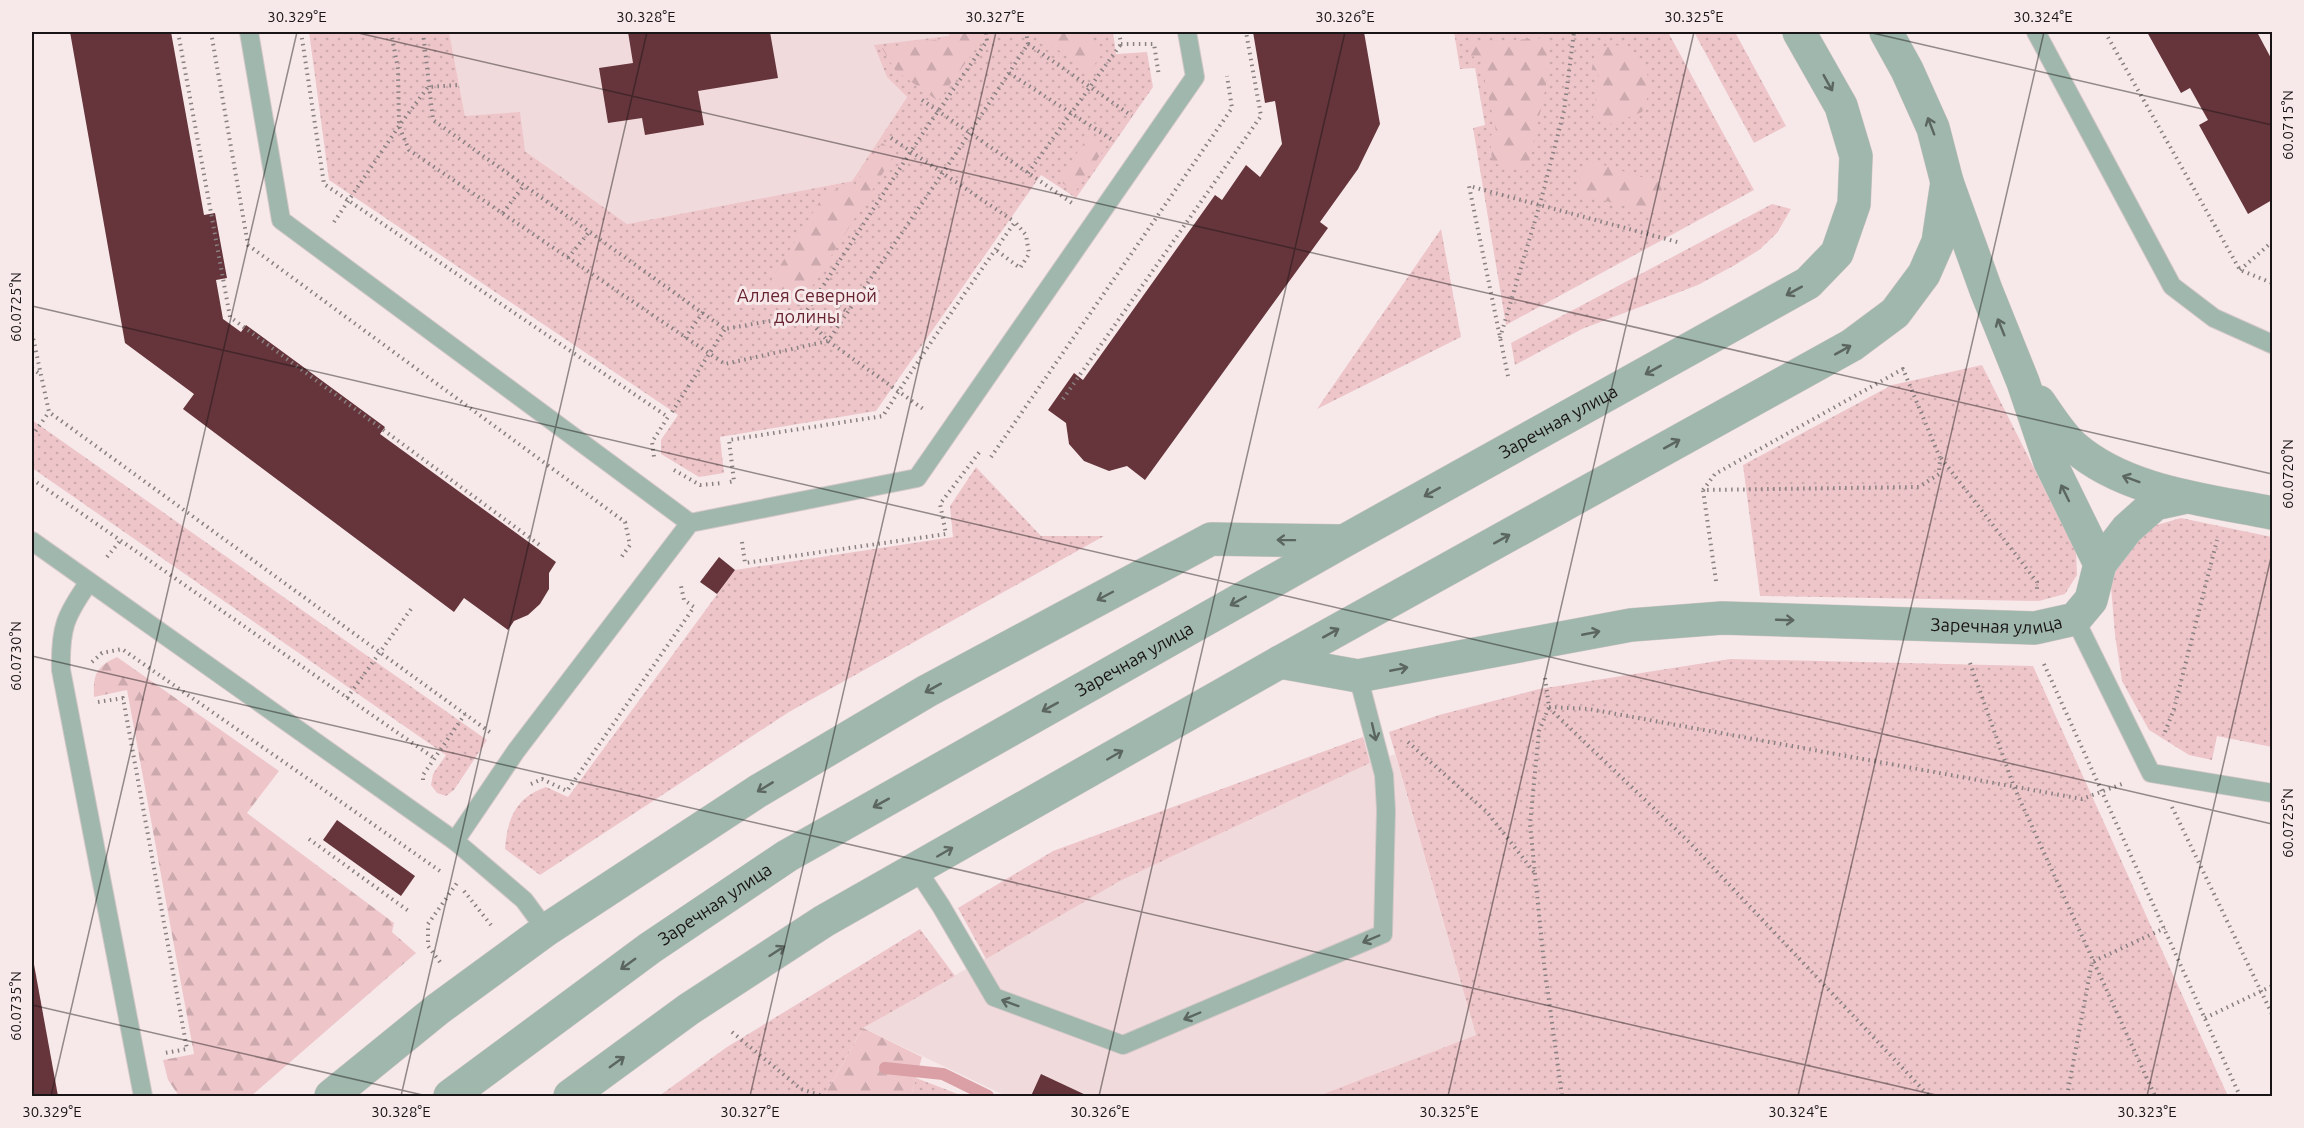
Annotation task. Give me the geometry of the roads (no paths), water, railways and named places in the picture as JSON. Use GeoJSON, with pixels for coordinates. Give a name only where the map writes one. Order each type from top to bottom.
{"type":"FeatureCollection","features":[{"type":"Feature","properties":{"kind":"street","name":"Заречная улица"},"geometry":{"type":"LineString","coordinates":[[450,1096],[650,948],[787,856],[1344,541],[1808,283],[1837,253],[1854,204],[1856,156],[1841,106],[1799,32]]}},
{"type":"Feature","properties":{"kind":"street"},"geometry":{"type":"LineString","coordinates":[[1886,32],[1907,70],[1933,128],[1947,182],[1986,290],[2023,382],[2050,462],[2100,564]]}},
{"type":"Feature","properties":{"kind":"street"},"geometry":{"type":"LineString","coordinates":[[570,1096],[689,1009],[824,921],[1280,662],[1852,345],[1895,313],[1924,274],[1938,242],[1947,182]]}},
{"type":"Feature","properties":{"kind":"street","name":"Заречная улица"},"geometry":{"type":"LineString","coordinates":[[2023,382],[2072,446],[2104,468],[2187,497],[2272,513]]}},
{"type":"Feature","properties":{"kind":"street","name":"Заречная улица"},"geometry":{"type":"LineString","coordinates":[[1280,662],[1358,676],[1631,625],[1722,618],[2035,628],[2075,619],[2091,600],[2100,564],[2127,529],[2155,504],[2187,497]]}},
{"type":"Feature","properties":{"kind":"street"},"geometry":{"type":"LineString","coordinates":[[331,1096],[438,1009],[546,930],[758,791],[927,691],[1211,539],[1344,541]]}},
{"type":"Feature","properties":{"kind":"lane"},"geometry":{"type":"LineString","coordinates":[[249,32],[281,220],[690,523]]}},
{"type":"Feature","properties":{"kind":"lane"},"geometry":{"type":"LineString","coordinates":[[455,841],[516,751],[690,523],[918,478],[1195,77],[1187,32]]}},
{"type":"Feature","properties":{"kind":"lane"},"geometry":{"type":"LineString","coordinates":[[2036,32],[2172,286],[2214,318],[2272,344]]}},
{"type":"Feature","properties":{"kind":"lane"},"geometry":{"type":"LineString","coordinates":[[32,541],[455,841],[524,900],[546,930]]}},
{"type":"Feature","properties":{"kind":"lane"},"geometry":{"type":"LineString","coordinates":[[88,582],[69,611],[60,639],[61,670],[143,1096]]}},
{"type":"Feature","properties":{"kind":"lane"},"geometry":{"type":"LineString","coordinates":[[2075,619],[2151,773],[2272,793]]}},
{"type":"Feature","properties":{"kind":"lane"},"geometry":{"type":"LineString","coordinates":[[916,868],[941,906],[993,998],[1123,1045],[1383,934],[1386,810],[1384,775],[1358,676]]}},
{"type":"Feature","properties":{"kind":"waterway"},"geometry":{"type":"LineString","coordinates":[[885,1068],[943,1074],[988,1096]]}},
{"type":"Feature","properties":{"kind":"park label","name":"Аллея Северной долины"},"geometry":{"type":"Point","coordinates":[807,306]}}]}
